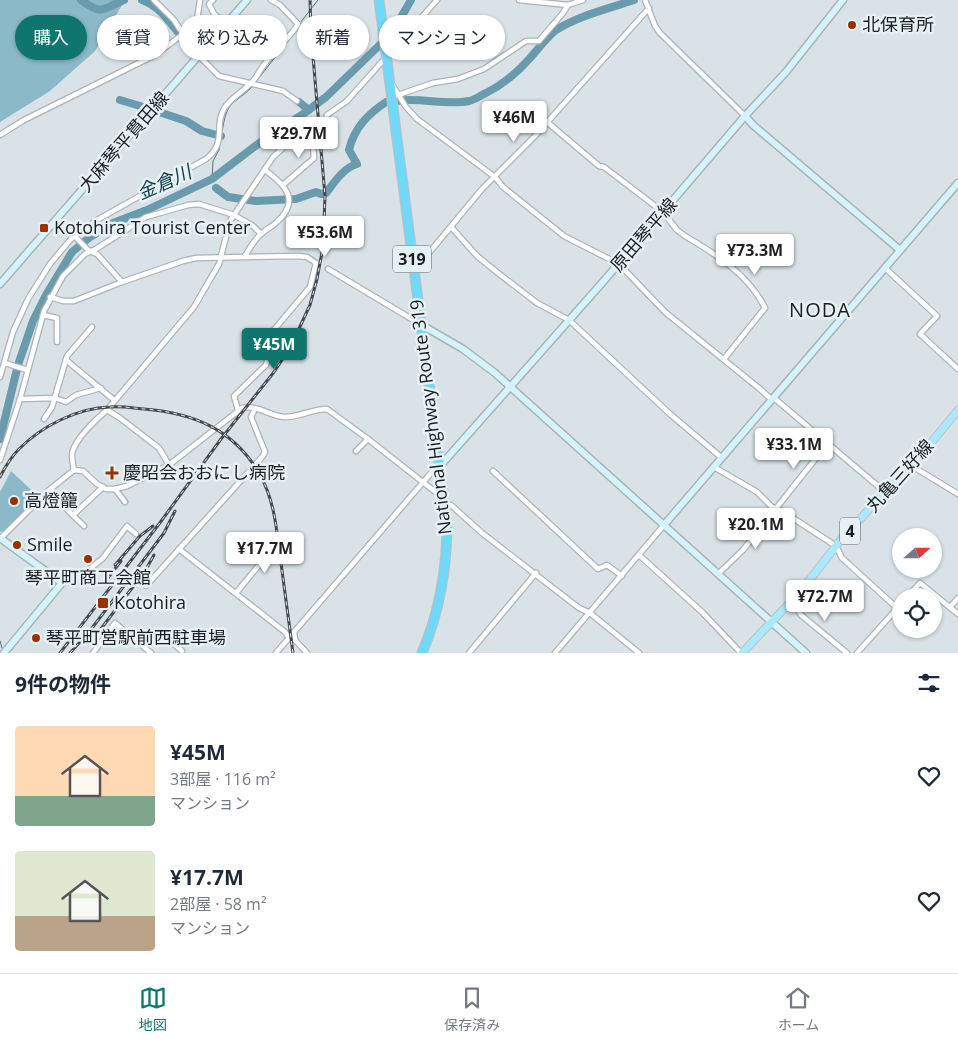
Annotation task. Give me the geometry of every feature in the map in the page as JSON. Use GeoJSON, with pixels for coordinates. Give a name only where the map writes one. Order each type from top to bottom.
{"type":"FeatureCollection","features":[{"type":"Feature","properties":{"kind":"highway","name":"National Highway Route 319"},"geometry":{"type":"LineString","coordinates":[[386,60],[444,493],[447,535],[442,585],[428,638],[422,653]]}},
{"type":"Feature","properties":{"kind":"main road","name":"丸亀三好線"},"geometry":{"type":"LineString","coordinates":[[742,653],[792,600],[836,546],[885,492],[912,466],[958,410]]}},
{"type":"Feature","properties":{"kind":"street"},"geometry":{"type":"LineString","coordinates":[[154,0],[179,27]]}},
{"type":"Feature","properties":{"kind":"street"},"geometry":{"type":"LineString","coordinates":[[198,15],[200,0]]}},
{"type":"Feature","properties":{"kind":"street"},"geometry":{"type":"LineString","coordinates":[[213,0],[209,4],[215,15]]}},
{"type":"Feature","properties":{"kind":"street","name":"大麻琴平貫田線"},"geometry":{"type":"LineString","coordinates":[[234,15],[247,0]]}},
{"type":"Feature","properties":{"kind":"street"},"geometry":{"type":"LineString","coordinates":[[0,377],[13,332],[28,299],[50,264],[75,237],[97,220],[214,153],[218,142],[220,115],[224,107],[252,82],[266,62],[290,37],[298,24],[280,5],[271,0]]}},
{"type":"Feature","properties":{"kind":"street"},"geometry":{"type":"LineString","coordinates":[[423,15],[437,0]]}},
{"type":"Feature","properties":{"kind":"street"},"geometry":{"type":"LineString","coordinates":[[520,0],[568,5],[583,0]]}},
{"type":"Feature","properties":{"kind":"street"},"geometry":{"type":"LineString","coordinates":[[645,0],[655,26],[660,33],[753,125],[900,250]]}},
{"type":"Feature","properties":{"kind":"street","name":"原田琴平線"},"geometry":{"type":"LineString","coordinates":[[440,466],[745,116],[786,72],[839,1]]}},
{"type":"Feature","properties":{"kind":"street"},"geometry":{"type":"LineString","coordinates":[[398,95],[433,83],[458,79],[484,69],[526,40],[539,41],[568,5]]}},
{"type":"Feature","properties":{"kind":"street"},"geometry":{"type":"LineString","coordinates":[[414,272],[482,190],[547,122],[649,8]]}},
{"type":"Feature","properties":{"kind":"street"},"geometry":{"type":"LineString","coordinates":[[0,134],[24,120],[156,55],[179,40]]}},
{"type":"Feature","properties":{"kind":"street","name":"大麻琴平貫田線"},"geometry":{"type":"LineString","coordinates":[[1,280],[195,60]]}},
{"type":"Feature","properties":{"kind":"street"},"geometry":{"type":"LineString","coordinates":[[203,60],[219,76],[252,82],[283,91],[297,101]]}},
{"type":"Feature","properties":{"kind":"street"},"geometry":{"type":"LineString","coordinates":[[74,470],[72,458],[74,447],[194,307],[220,264],[230,221],[273,157],[298,134],[324,131],[327,115],[347,101],[381,60]]}},
{"type":"Feature","properties":{"kind":"street"},"geometry":{"type":"LineString","coordinates":[[389,81],[417,119],[495,177],[503,187],[564,236],[618,264],[666,312],[828,443],[885,492]]}},
{"type":"Feature","properties":{"kind":"street"},"geometry":{"type":"LineString","coordinates":[[547,122],[598,166],[604,167],[663,212],[677,230],[738,271],[765,308],[724,359]]}},
{"type":"Feature","properties":{"kind":"street"},"geometry":{"type":"LineString","coordinates":[[283,185],[314,158],[316,132]]}},
{"type":"Feature","properties":{"kind":"street"},"geometry":{"type":"LineString","coordinates":[[245,256],[251,244],[275,224],[287,210],[288,197],[283,185],[265,170]]}},
{"type":"Feature","properties":{"kind":"street"},"geometry":{"type":"LineString","coordinates":[[555,653],[958,184]]}},
{"type":"Feature","properties":{"kind":"street"},"geometry":{"type":"LineString","coordinates":[[0,460],[50,297],[63,276],[89,250],[146,217],[176,207],[199,204],[234,215],[254,226],[261,234]]}},
{"type":"Feature","properties":{"kind":"street"},"geometry":{"type":"LineString","coordinates":[[57,218],[89,250],[97,254],[122,282]]}},
{"type":"Feature","properties":{"kind":"street"},"geometry":{"type":"LineString","coordinates":[[452,228],[477,256],[537,304],[569,320],[670,414],[722,458]]}},
{"type":"Feature","properties":{"kind":"street"},"geometry":{"type":"LineString","coordinates":[[50,297],[63,301],[74,301],[122,282],[196,258],[298,256],[306,257],[316,263],[310,287],[268,336],[259,350],[268,357],[266,364],[234,396],[238,410]]}},
{"type":"Feature","properties":{"kind":"street"},"geometry":{"type":"LineString","coordinates":[[885,268],[937,316],[920,334],[958,369]]}},
{"type":"Feature","properties":{"kind":"street"},"geometry":{"type":"LineString","coordinates":[[328,269],[463,350],[495,373],[806,653]]}},
{"type":"Feature","properties":{"kind":"street"},"geometry":{"type":"LineString","coordinates":[[43,315],[57,318],[57,342]]}},
{"type":"Feature","properties":{"kind":"street"},"geometry":{"type":"LineString","coordinates":[[44,419],[55,398],[66,360],[92,327]]}},
{"type":"Feature","properties":{"kind":"street"},"geometry":{"type":"LineString","coordinates":[[66,360],[114,400]]}},
{"type":"Feature","properties":{"kind":"street"},"geometry":{"type":"LineString","coordinates":[[4,363],[27,370]]}},
{"type":"Feature","properties":{"kind":"street"},"geometry":{"type":"LineString","coordinates":[[20,399],[55,398],[66,402],[76,395],[101,388]]}},
{"type":"Feature","properties":{"kind":"street"},"geometry":{"type":"LineString","coordinates":[[74,470],[83,472],[103,487],[115,489],[139,480],[169,465],[238,410],[249,406],[285,418],[327,409],[438,494],[444,493]]}},
{"type":"Feature","properties":{"kind":"street"},"geometry":{"type":"LineString","coordinates":[[146,586],[255,466],[265,452],[251,417],[255,409]]}},
{"type":"Feature","properties":{"kind":"street"},"geometry":{"type":"LineString","coordinates":[[107,410],[159,448],[169,465]]}},
{"type":"Feature","properties":{"kind":"street"},"geometry":{"type":"LineString","coordinates":[[356,452],[368,440]]}},
{"type":"Feature","properties":{"kind":"street"},"geometry":{"type":"LineString","coordinates":[[718,574],[743,550],[828,443]]}},
{"type":"Feature","properties":{"kind":"street"},"geometry":{"type":"LineString","coordinates":[[276,653],[423,482],[440,466]]}},
{"type":"Feature","properties":{"kind":"street"},"geometry":{"type":"LineString","coordinates":[[912,466],[958,494]]}},
{"type":"Feature","properties":{"kind":"street"},"geometry":{"type":"LineString","coordinates":[[714,467],[757,492],[776,509],[836,546],[842,558],[892,600]]}},
{"type":"Feature","properties":{"kind":"street"},"geometry":{"type":"LineString","coordinates":[[4,653],[62,583],[0,538],[74,470]]}},
{"type":"Feature","properties":{"kind":"street"},"geometry":{"type":"LineString","coordinates":[[493,471],[598,569],[607,565],[622,576]]}},
{"type":"Feature","properties":{"kind":"street"},"geometry":{"type":"LineString","coordinates":[[73,515],[103,487]]}},
{"type":"Feature","properties":{"kind":"street"},"geometry":{"type":"LineString","coordinates":[[115,489],[125,502]]}},
{"type":"Feature","properties":{"kind":"street"},"geometry":{"type":"LineString","coordinates":[[48,492],[84,526]]}},
{"type":"Feature","properties":{"kind":"street"},"geometry":{"type":"LineString","coordinates":[[445,505],[451,505],[482,533],[579,608],[590,613],[639,653]]}},
{"type":"Feature","properties":{"kind":"street"},"geometry":{"type":"LineString","coordinates":[[86,572],[103,558],[127,526],[136,534]]}},
{"type":"Feature","properties":{"kind":"street"},"geometry":{"type":"LineString","coordinates":[[236,593],[278,542]]}},
{"type":"Feature","properties":{"kind":"street"},"geometry":{"type":"LineString","coordinates":[[179,549],[285,632],[289,638]]}},
{"type":"Feature","properties":{"kind":"street"},"geometry":{"type":"LineString","coordinates":[[638,555],[702,612],[742,653]]}},
{"type":"Feature","properties":{"kind":"street"},"geometry":{"type":"LineString","coordinates":[[469,653],[536,573]]}},
{"type":"Feature","properties":{"kind":"street"},"geometry":{"type":"LineString","coordinates":[[915,588],[920,582],[927,588]]}},
{"type":"Feature","properties":{"kind":"street"},"geometry":{"type":"LineString","coordinates":[[950,607],[958,598]]}},
{"type":"Feature","properties":{"kind":"street"},"geometry":{"type":"LineString","coordinates":[[792,600],[801,615],[847,653]]}},
{"type":"Feature","properties":{"kind":"street"},"geometry":{"type":"LineString","coordinates":[[942,600],[958,614]]}},
{"type":"Feature","properties":{"kind":"street"},"geometry":{"type":"LineString","coordinates":[[857,653],[892,614]]}},
{"type":"Feature","properties":{"kind":"street"},"geometry":{"type":"LineString","coordinates":[[93,653],[115,623],[151,653]]}},
{"type":"Feature","properties":{"kind":"street"},"geometry":{"type":"LineString","coordinates":[[294,632],[295,640],[307,653]]}},
{"type":"Feature","properties":{"kind":"street"},"geometry":{"type":"LineString","coordinates":[[168,639],[181,652],[186,646]]}},
{"type":"Feature","properties":{"kind":"shaded area"},"geometry":{"type":"Polygon","coordinates":[[[0,0],[125,0],[116,15],[97,15],[97,48],[87,58],[87,15],[15,15],[15,60],[85,60],[50,91],[0,122],[0,0]]]}},
{"type":"Feature","properties":{"kind":"shaded area"},"geometry":{"type":"Polygon","coordinates":[[[11,471],[40,498],[4,531],[0,532],[0,492],[11,471]]]}},
{"type":"Feature","properties":{"kind":"waterway"},"geometry":{"type":"LineString","coordinates":[[81,0],[98,9],[107,8],[124,0]]}},
{"type":"Feature","properties":{"kind":"waterway"},"geometry":{"type":"LineString","coordinates":[[142,0],[158,9],[179,33]]}},
{"type":"Feature","properties":{"kind":"waterway"},"geometry":{"type":"LineString","coordinates":[[306,15],[318,0]]}},
{"type":"Feature","properties":{"kind":"waterway","name":"金倉川"},"geometry":{"type":"LineString","coordinates":[[0,439],[18,365],[33,321],[72,252],[90,237],[113,223],[147,210],[212,179],[258,144],[326,97],[392,33],[411,0]]}},
{"type":"Feature","properties":{"kind":"waterway"},"geometry":{"type":"LineString","coordinates":[[397,101],[415,100],[451,103],[473,100],[493,90],[510,78],[556,30],[584,16],[634,0]]}},
{"type":"Feature","properties":{"kind":"waterway"},"geometry":{"type":"LineString","coordinates":[[255,83],[294,33]]}},
{"type":"Feature","properties":{"kind":"waterway"},"geometry":{"type":"LineString","coordinates":[[222,132],[225,116],[231,105],[253,86]]}},
{"type":"Feature","properties":{"kind":"waterway"},"geometry":{"type":"LineString","coordinates":[[120,100],[147,108]]}},
{"type":"Feature","properties":{"kind":"waterway"},"geometry":{"type":"LineString","coordinates":[[299,102],[309,110]]}},
{"type":"Feature","properties":{"kind":"waterway"},"geometry":{"type":"LineString","coordinates":[[216,188],[228,197],[256,201],[296,199],[316,192],[326,193],[343,172],[357,164],[349,150],[354,135],[373,111],[386,102]]}},
{"type":"Feature","properties":{"kind":"waterway"},"geometry":{"type":"LineString","coordinates":[[156,111],[186,121],[202,131],[221,136]]}},
{"type":"Feature","properties":{"kind":"waterway"},"geometry":{"type":"LineString","coordinates":[[212,179],[213,161],[219,150],[220,141]]}},
{"type":"Feature","properties":{"kind":"waterway"},"geometry":{"type":"LineString","coordinates":[[0,641],[2,648]]}},
{"type":"Feature","properties":{"kind":"railway"},"geometry":{"type":"LineString","coordinates":[[60,653],[159,524],[221,439],[274,372],[290,348],[310,305],[323,247],[325,196],[311,33],[310,0]]}},
{"type":"Feature","properties":{"kind":"railway"},"geometry":{"type":"LineString","coordinates":[[0,477],[13,455],[38,433],[61,420],[98,408],[118,407],[162,411],[196,420],[225,435],[250,459],[260,475],[269,496],[277,529],[293,653]]}},
{"type":"Feature","properties":{"kind":"railway"},"geometry":{"type":"LineString","coordinates":[[70,653],[89,632],[164,533],[175,511]]}},
{"type":"Feature","properties":{"kind":"railway"},"geometry":{"type":"LineString","coordinates":[[115,565],[140,536],[153,526]]}},
{"type":"Feature","properties":{"kind":"railway"},"geometry":{"type":"LineString","coordinates":[[94,638],[145,571],[154,555]]}},
{"type":"Feature","properties":{"kind":"railway"},"geometry":{"type":"LineString","coordinates":[[107,579],[121,561]]}},
{"type":"Feature","properties":{"kind":"place","name":"北保育所"},"geometry":{"type":"Point","coordinates":[852,25]}},
{"type":"Feature","properties":{"kind":"place","name":"Kotohira Tourist Center"},"geometry":{"type":"Point","coordinates":[44,228]}},
{"type":"Feature","properties":{"kind":"place","name":"慶昭会おおにし病院"},"geometry":{"type":"Point","coordinates":[112,473]}},
{"type":"Feature","properties":{"kind":"place","name":"高燈籠"},"geometry":{"type":"Point","coordinates":[14,501]}},
{"type":"Feature","properties":{"kind":"place","name":"Smile"},"geometry":{"type":"Point","coordinates":[17,545]}},
{"type":"Feature","properties":{"kind":"place","name":"琴平町商工会館"},"geometry":{"type":"Point","coordinates":[88,559]}},
{"type":"Feature","properties":{"kind":"place","name":"Kotohira"},"geometry":{"type":"Point","coordinates":[103,603]}},
{"type":"Feature","properties":{"kind":"place","name":"琴平町営駅前西駐車場"},"geometry":{"type":"Point","coordinates":[36,638]}},
{"type":"Feature","properties":{"kind":"district","name":"NODA"},"geometry":{"type":"Point","coordinates":[820,310]}}]}
